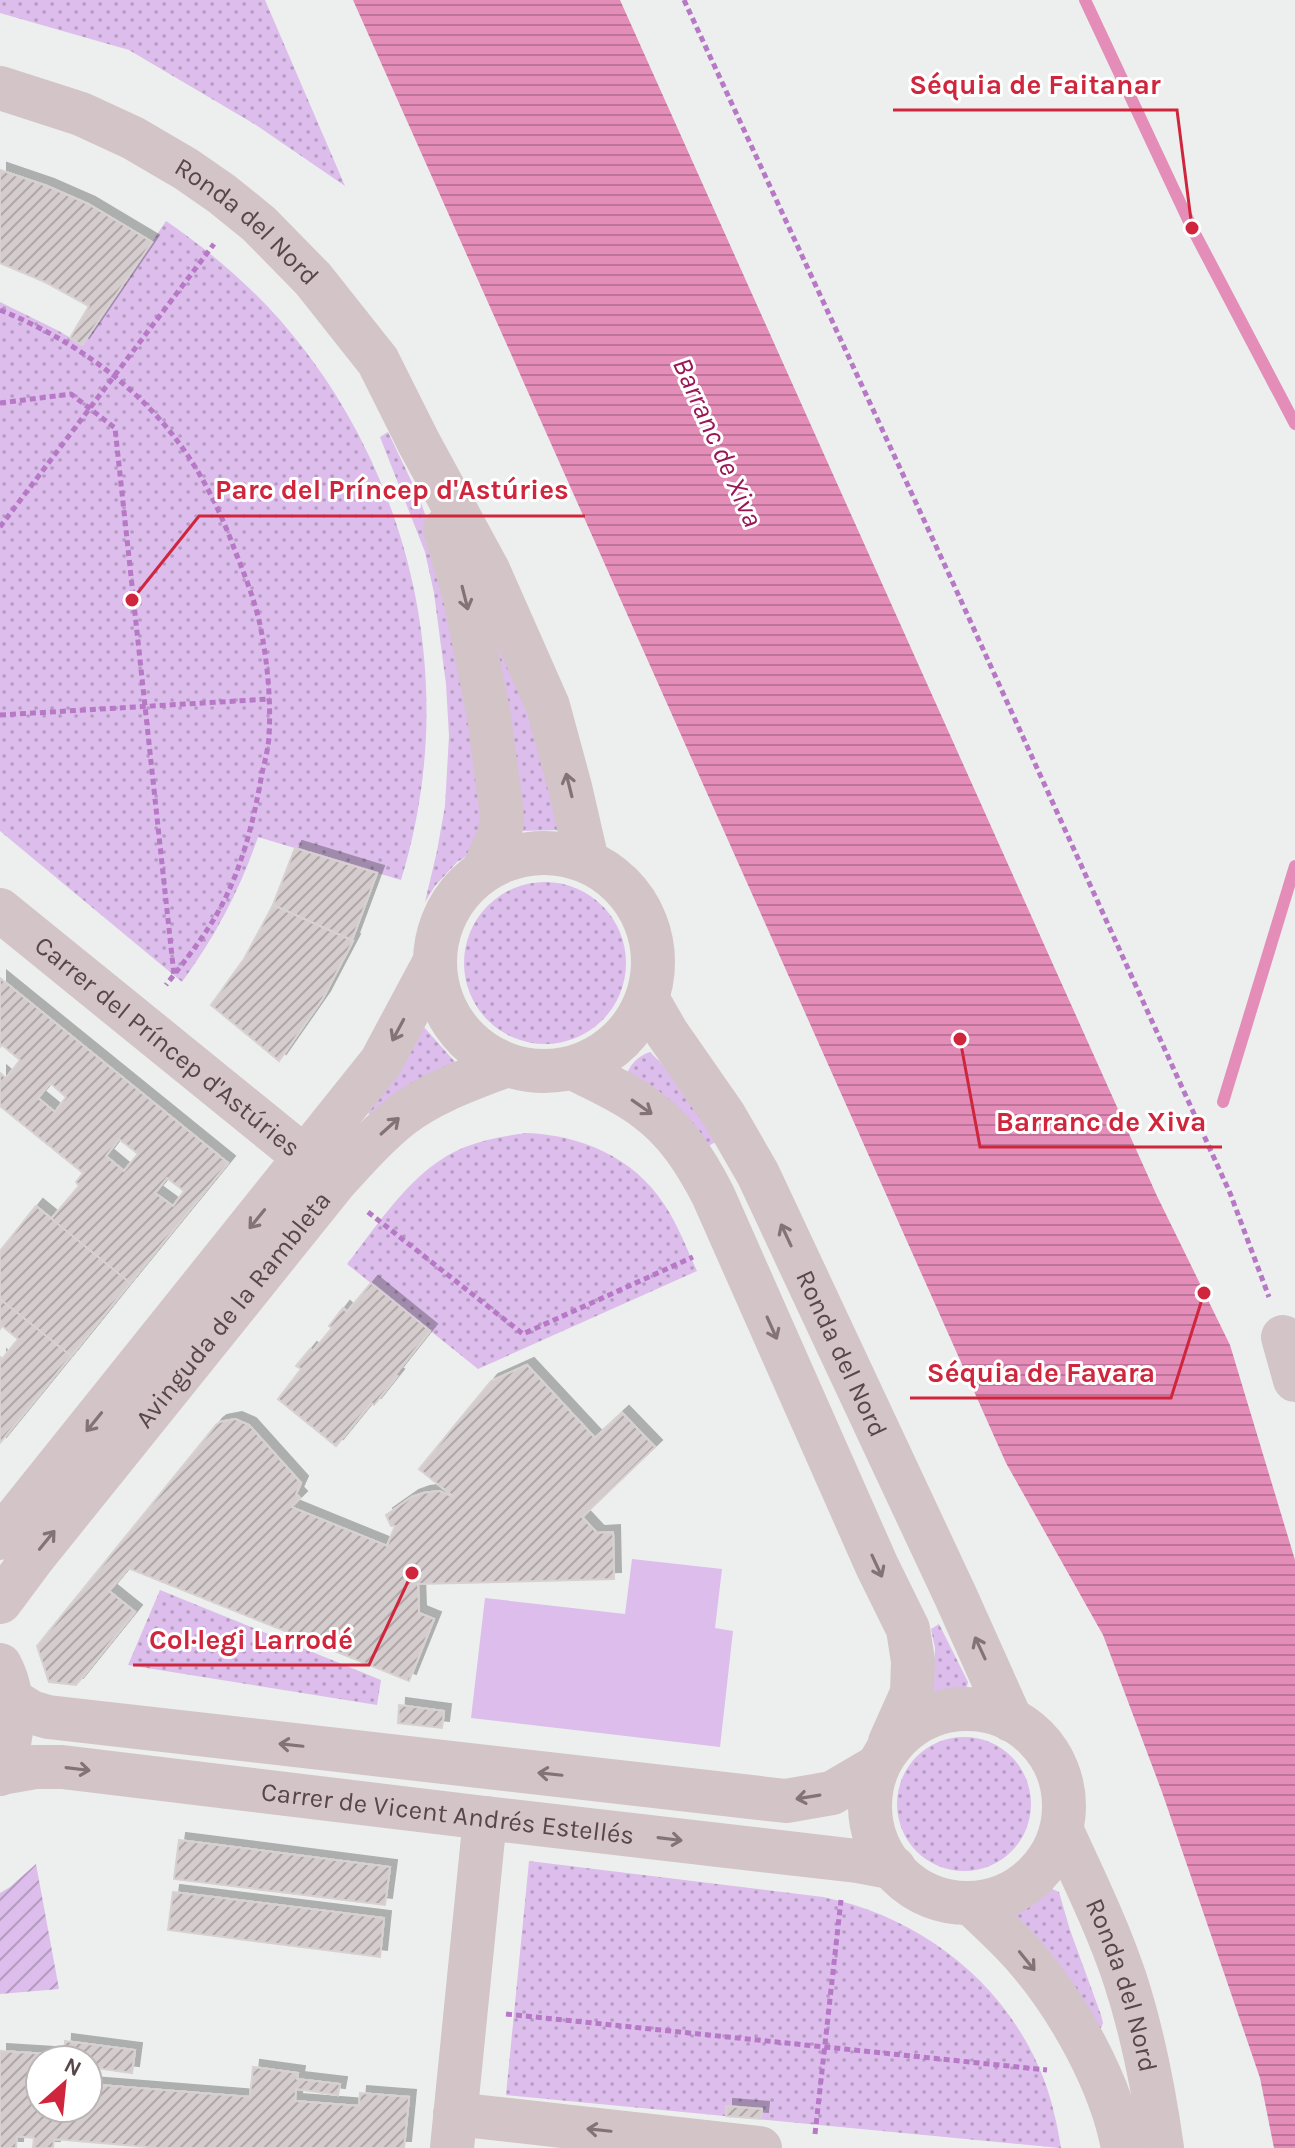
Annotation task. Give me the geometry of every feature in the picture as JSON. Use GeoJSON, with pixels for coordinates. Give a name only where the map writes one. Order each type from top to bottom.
{"type":"FeatureCollection","features":[{"type":"Feature","properties":{"kind":"street","name":"Ronda del Nord"},"geometry":{"type":"LineString","coordinates":[[0,88],[81,114],[133,138],[186,169],[249,216],[313,279],[378,361],[488,570],[548,706],[587,861]]}},
{"type":"Feature","properties":{"kind":"street","name":"Ronda del Nord"},"geometry":{"type":"LineString","coordinates":[[419,443],[465,597],[489,716],[502,823],[484,870]]}},
{"type":"Feature","properties":{"kind":"street"},"geometry":{"type":"LineString","coordinates":[[552,852],[587,861],[615,878],[637,903],[651,934],[654,967],[648,1000],[633,1028],[610,1050],[575,1069],[531,1071],[507,1065],[478,1049],[455,1024],[440,994],[435,961],[438,935],[448,909],[463,888],[484,870],[516,855],[552,852]]}},
{"type":"Feature","properties":{"kind":"street","name":"Carrer del Príncep d'Astúries"},"geometry":{"type":"LineString","coordinates":[[0,910],[320,1170]]}},
{"type":"Feature","properties":{"kind":"street","name":"Avinguda de la Rambleta"},"geometry":{"type":"LineString","coordinates":[[0,1602],[320,1170],[435,961]]}},
{"type":"Feature","properties":{"kind":"street","name":"Ronda del Nord"},"geometry":{"type":"LineString","coordinates":[[648,1000],[724,1115],[758,1174],[1011,1720]]}},
{"type":"Feature","properties":{"kind":"street","name":"Avinguda de la Rambleta"},"geometry":{"type":"LineString","coordinates":[[0,1538],[320,1170],[372,1142],[402,1115],[435,1095],[507,1065]]}},
{"type":"Feature","properties":{"kind":"street","name":"Ronda del Nord"},"geometry":{"type":"LineString","coordinates":[[575,1069],[645,1108],[670,1130],[692,1156],[713,1195],[877,1566],[908,1629],[913,1661],[912,1693],[884,1754]]}},
{"type":"Feature","properties":{"kind":"street"},"geometry":{"type":"LineString","coordinates":[[1283,1337],[1295,1380]]}},
{"type":"Feature","properties":{"kind":"street"},"geometry":{"type":"LineString","coordinates":[[0,1774],[6,1760],[12,1713],[5,1682]]}},
{"type":"Feature","properties":{"kind":"street","name":"Carrer de Vicent Andrés Estellés"},"geometry":{"type":"LineString","coordinates":[[5,1682],[31,1712],[48,1717],[786,1801],[832,1793],[884,1754]]}},
{"type":"Feature","properties":{"kind":"street"},"geometry":{"type":"LineString","coordinates":[[951,1710],[982,1710],[1011,1720],[1037,1739],[1056,1766],[1064,1798],[1062,1831],[1048,1860],[1027,1883],[999,1899],[973,1905],[939,1900],[912,1887],[877,1844],[870,1818],[870,1792],[884,1754],[922,1720],[951,1710]]}},
{"type":"Feature","properties":{"kind":"street","name":"Carrer de Vicent Andrés Estellés"},"geometry":{"type":"LineString","coordinates":[[0,1774],[35,1767],[62,1767],[857,1861],[894,1868]]}},
{"type":"Feature","properties":{"kind":"street"},"geometry":{"type":"LineString","coordinates":[[485,1818],[454,2131],[760,2148]]}},
{"type":"Feature","properties":{"kind":"street","name":"Ronda del Nord"},"geometry":{"type":"LineString","coordinates":[[1062,1831],[1106,1927],[1125,1979],[1142,2039],[1162,2148]]}},
{"type":"Feature","properties":{"kind":"street","name":"Ronda del Nord"},"geometry":{"type":"LineString","coordinates":[[973,1905],[1025,1957],[1067,2014],[1097,2070],[1123,2148]]}},
{"type":"Feature","properties":{"kind":"path"},"geometry":{"type":"LineString","coordinates":[[684,0],[1230,1193],[1283,1337]]}},
{"type":"Feature","properties":{"kind":"path"},"geometry":{"type":"LineString","coordinates":[[0,527],[215,242]]}},
{"type":"Feature","properties":{"kind":"path"},"geometry":{"type":"LineString","coordinates":[[0,310],[70,344],[116,376],[169,429],[201,476],[228,534],[262,633],[270,699],[268,740],[247,842],[231,885],[210,925],[166,985]]}},
{"type":"Feature","properties":{"kind":"path"},"geometry":{"type":"LineString","coordinates":[[0,403],[71,394],[115,428],[174,975]]}},
{"type":"Feature","properties":{"kind":"path"},"geometry":{"type":"LineString","coordinates":[[0,715],[270,699]]}},
{"type":"Feature","properties":{"kind":"path"},"geometry":{"type":"LineString","coordinates":[[368,1212],[523,1334],[697,1255]]}},
{"type":"Feature","properties":{"kind":"path"},"geometry":{"type":"LineString","coordinates":[[815,2134],[841,1895]]}},
{"type":"Feature","properties":{"kind":"path"},"geometry":{"type":"LineString","coordinates":[[505,2013],[1047,2070]]}},
{"type":"Feature","properties":{"kind":"shaded area"},"geometry":{"type":"Polygon","coordinates":[[[0,0],[265,0],[345,186],[256,125],[129,50],[0,13],[0,0]]]}},
{"type":"Feature","properties":{"kind":"shaded area"},"geometry":{"type":"Polygon","coordinates":[[[166,221],[226,267],[280,320],[326,380],[363,444],[393,513],[413,584],[424,658],[426,732],[418,806],[401,880],[258,837],[226,912],[182,982],[0,831],[0,302],[83,345],[166,221]]]}},
{"type":"Feature","properties":{"kind":"shaded area"},"geometry":{"type":"Polygon","coordinates":[[[388,432],[419,497],[455,611],[483,830],[467,856],[457,862],[435,886],[425,902],[445,806],[449,736],[446,684],[434,593],[425,552],[380,437],[388,432]]]}},
{"type":"Feature","properties":{"kind":"shaded area"},"geometry":{"type":"Polygon","coordinates":[[[467,560],[535,704],[563,830],[517,831],[467,560]]]}},
{"type":"Feature","properties":{"kind":"shaded area"},"geometry":{"type":"Polygon","coordinates":[[[545,882],[576,888],[602,906],[620,932],[626,963],[620,994],[602,1020],[576,1038],[545,1044],[514,1038],[488,1020],[470,994],[464,963],[470,932],[488,906],[514,888],[545,882]]]}},
{"type":"Feature","properties":{"kind":"shaded area"},"geometry":{"type":"Polygon","coordinates":[[[423,1026],[455,1062],[369,1114],[368,1112],[423,1026]]]}},
{"type":"Feature","properties":{"kind":"shaded area"},"geometry":{"type":"Polygon","coordinates":[[[650,1052],[664,1066],[717,1141],[707,1147],[626,1077],[635,1062],[650,1052]]]}},
{"type":"Feature","properties":{"kind":"shaded area"},"geometry":{"type":"Polygon","coordinates":[[[526,1133],[586,1144],[621,1161],[637,1173],[669,1212],[697,1271],[478,1369],[347,1264],[399,1197],[430,1168],[473,1144],[526,1133]]]}},
{"type":"Feature","properties":{"kind":"shaded area"},"geometry":{"type":"Polygon","coordinates":[[[632,1559],[722,1569],[715,1628],[733,1631],[720,1747],[471,1718],[485,1598],[625,1614],[632,1559]]]}},
{"type":"Feature","properties":{"kind":"shaded area"},"geometry":{"type":"Polygon","coordinates":[[[160,1590],[381,1680],[377,1705],[128,1665],[160,1590]]]}},
{"type":"Feature","properties":{"kind":"shaded area"},"geometry":{"type":"Polygon","coordinates":[[[939,1624],[968,1682],[966,1691],[941,1694],[933,1691],[935,1648],[931,1629],[939,1624]]]}},
{"type":"Feature","properties":{"kind":"shaded area"},"geometry":{"type":"Polygon","coordinates":[[[964,1737],[989,1742],[1011,1757],[1026,1779],[1031,1804],[1026,1829],[1011,1851],[989,1866],[964,1871],[939,1866],[917,1851],[902,1829],[897,1804],[902,1779],[917,1757],[939,1742],[964,1737]]]}},
{"type":"Feature","properties":{"kind":"shaded area"},"geometry":{"type":"Polygon","coordinates":[[[529,1861],[823,1897],[894,1920],[956,1959],[1007,2012],[1027,2043],[1043,2077],[1061,2148],[506,2095],[529,1861]]]}},
{"type":"Feature","properties":{"kind":"shaded area"},"geometry":{"type":"Polygon","coordinates":[[[36,1864],[59,1989],[0,1994],[0,1893],[36,1864]]]}},
{"type":"Feature","properties":{"kind":"shaded area"},"geometry":{"type":"Polygon","coordinates":[[[1050,1888],[1059,1892],[1101,2015],[1103,2023],[1097,2030],[1011,1919],[1014,1913],[1050,1888]]]}},
{"type":"Feature","properties":{"kind":"water"},"geometry":{"type":"Polygon","coordinates":[[[353,0],[620,0],[1157,1196],[1230,1345],[1295,1560],[1295,2148],[1274,2148],[1260,2078],[1162,1792],[1103,1635],[1006,1463],[353,0]]]}},
{"type":"Feature","properties":{"kind":"building"},"geometry":{"type":"Polygon","coordinates":[[[0,170],[88,204],[152,242],[82,345],[70,338],[89,306],[45,282],[0,263],[0,170]]]}},
{"type":"Feature","properties":{"kind":"building"},"geometry":{"type":"Polygon","coordinates":[[[295,848],[377,873],[352,940],[273,905],[295,848]]]}},
{"type":"Feature","properties":{"kind":"building"},"geometry":{"type":"Polygon","coordinates":[[[273,905],[353,941],[323,998],[279,1061],[211,1005],[244,959],[273,905]]]}},
{"type":"Feature","properties":{"kind":"building"},"geometry":{"type":"Polygon","coordinates":[[[0,978],[228,1163],[130,1283],[51,1219],[79,1186],[76,1182],[83,1173],[0,1106],[0,1073],[6,1078],[20,1060],[2,1045],[0,1047],[0,978]],[[50,1083],[38,1098],[55,1112],[66,1097],[50,1083]],[[119,1139],[106,1156],[124,1171],[138,1154],[119,1139]],[[167,1178],[155,1193],[173,1206],[184,1191],[167,1178]]]}},
{"type":"Feature","properties":{"kind":"building"},"geometry":{"type":"Polygon","coordinates":[[[36,1206],[130,1283],[71,1356],[0,1299],[0,1251],[36,1206]]]}},
{"type":"Feature","properties":{"kind":"building"},"geometry":{"type":"Polygon","coordinates":[[[371,1283],[430,1331],[374,1405],[371,1403],[336,1446],[278,1399],[301,1369],[296,1366],[332,1328],[329,1326],[343,1308],[347,1312],[371,1283]]]}},
{"type":"Feature","properties":{"kind":"building"},"geometry":{"type":"Polygon","coordinates":[[[0,1299],[71,1356],[0,1443],[0,1357],[2,1359],[18,1339],[2,1326],[0,1329],[0,1299]]]}},
{"type":"Feature","properties":{"kind":"building"},"geometry":{"type":"Polygon","coordinates":[[[527,1365],[595,1438],[622,1413],[655,1447],[582,1517],[597,1533],[613,1532],[614,1579],[418,1584],[419,1613],[434,1619],[409,1681],[128,1568],[109,1591],[135,1612],[76,1685],[49,1682],[37,1646],[220,1422],[235,1419],[249,1425],[301,1483],[296,1494],[300,1498],[291,1507],[387,1546],[395,1526],[391,1526],[386,1515],[423,1493],[439,1491],[454,1497],[419,1469],[491,1381],[527,1365]]]}},
{"type":"Feature","properties":{"kind":"building"},"geometry":{"type":"Polygon","coordinates":[[[399,1705],[444,1711],[442,1728],[398,1723],[399,1705]]]}},
{"type":"Feature","properties":{"kind":"building"},"geometry":{"type":"Polygon","coordinates":[[[179,1840],[390,1867],[385,1905],[174,1879],[179,1840]]]}},
{"type":"Feature","properties":{"kind":"building"},"geometry":{"type":"Polygon","coordinates":[[[173,1892],[384,1918],[380,1957],[168,1930],[173,1892]]]}},
{"type":"Feature","properties":{"kind":"building"},"geometry":{"type":"Polygon","coordinates":[[[104,2046],[135,2050],[132,2073],[104,2069],[104,2046]]]}},
{"type":"Feature","properties":{"kind":"building"},"geometry":{"type":"Polygon","coordinates":[[[0,2051],[24,2053],[24,2124],[104,2124],[104,2085],[250,2097],[253,2067],[298,2073],[297,2079],[340,2084],[338,2095],[296,2089],[295,2101],[359,2106],[360,2093],[409,2097],[404,2148],[159,2148],[54,2139],[53,2148],[33,2148],[34,2138],[17,2136],[16,2148],[0,2148],[0,2051]]]}},
{"type":"Feature","properties":{"kind":"building"},"geometry":{"type":"Polygon","coordinates":[[[726,2106],[762,2109],[761,2119],[726,2116],[726,2106]]]}},
{"type":"Feature","properties":{"kind":"waterway"},"geometry":{"type":"LineString","coordinates":[[1085,0],[1192,228],[1295,424]]}},
{"type":"Feature","properties":{"kind":"waterway"},"geometry":{"type":"LineString","coordinates":[[1223,1102],[1295,866]]}},
{"type":"Feature","properties":{"kind":"place","name":"Séquia de Faitanar"},"geometry":{"type":"Point","coordinates":[1192,228]}},
{"type":"Feature","properties":{"kind":"place","name":"Parc del Príncep d'Astúries"},"geometry":{"type":"Point","coordinates":[132,600]}},
{"type":"Feature","properties":{"kind":"place","name":"Barranc de Xiva"},"geometry":{"type":"Point","coordinates":[960,1039]}},
{"type":"Feature","properties":{"kind":"place","name":"Séquia de Favara"},"geometry":{"type":"Point","coordinates":[1204,1293]}},
{"type":"Feature","properties":{"kind":"place","name":"Col·legi Larrodé"},"geometry":{"type":"Point","coordinates":[412,1573]}}]}
